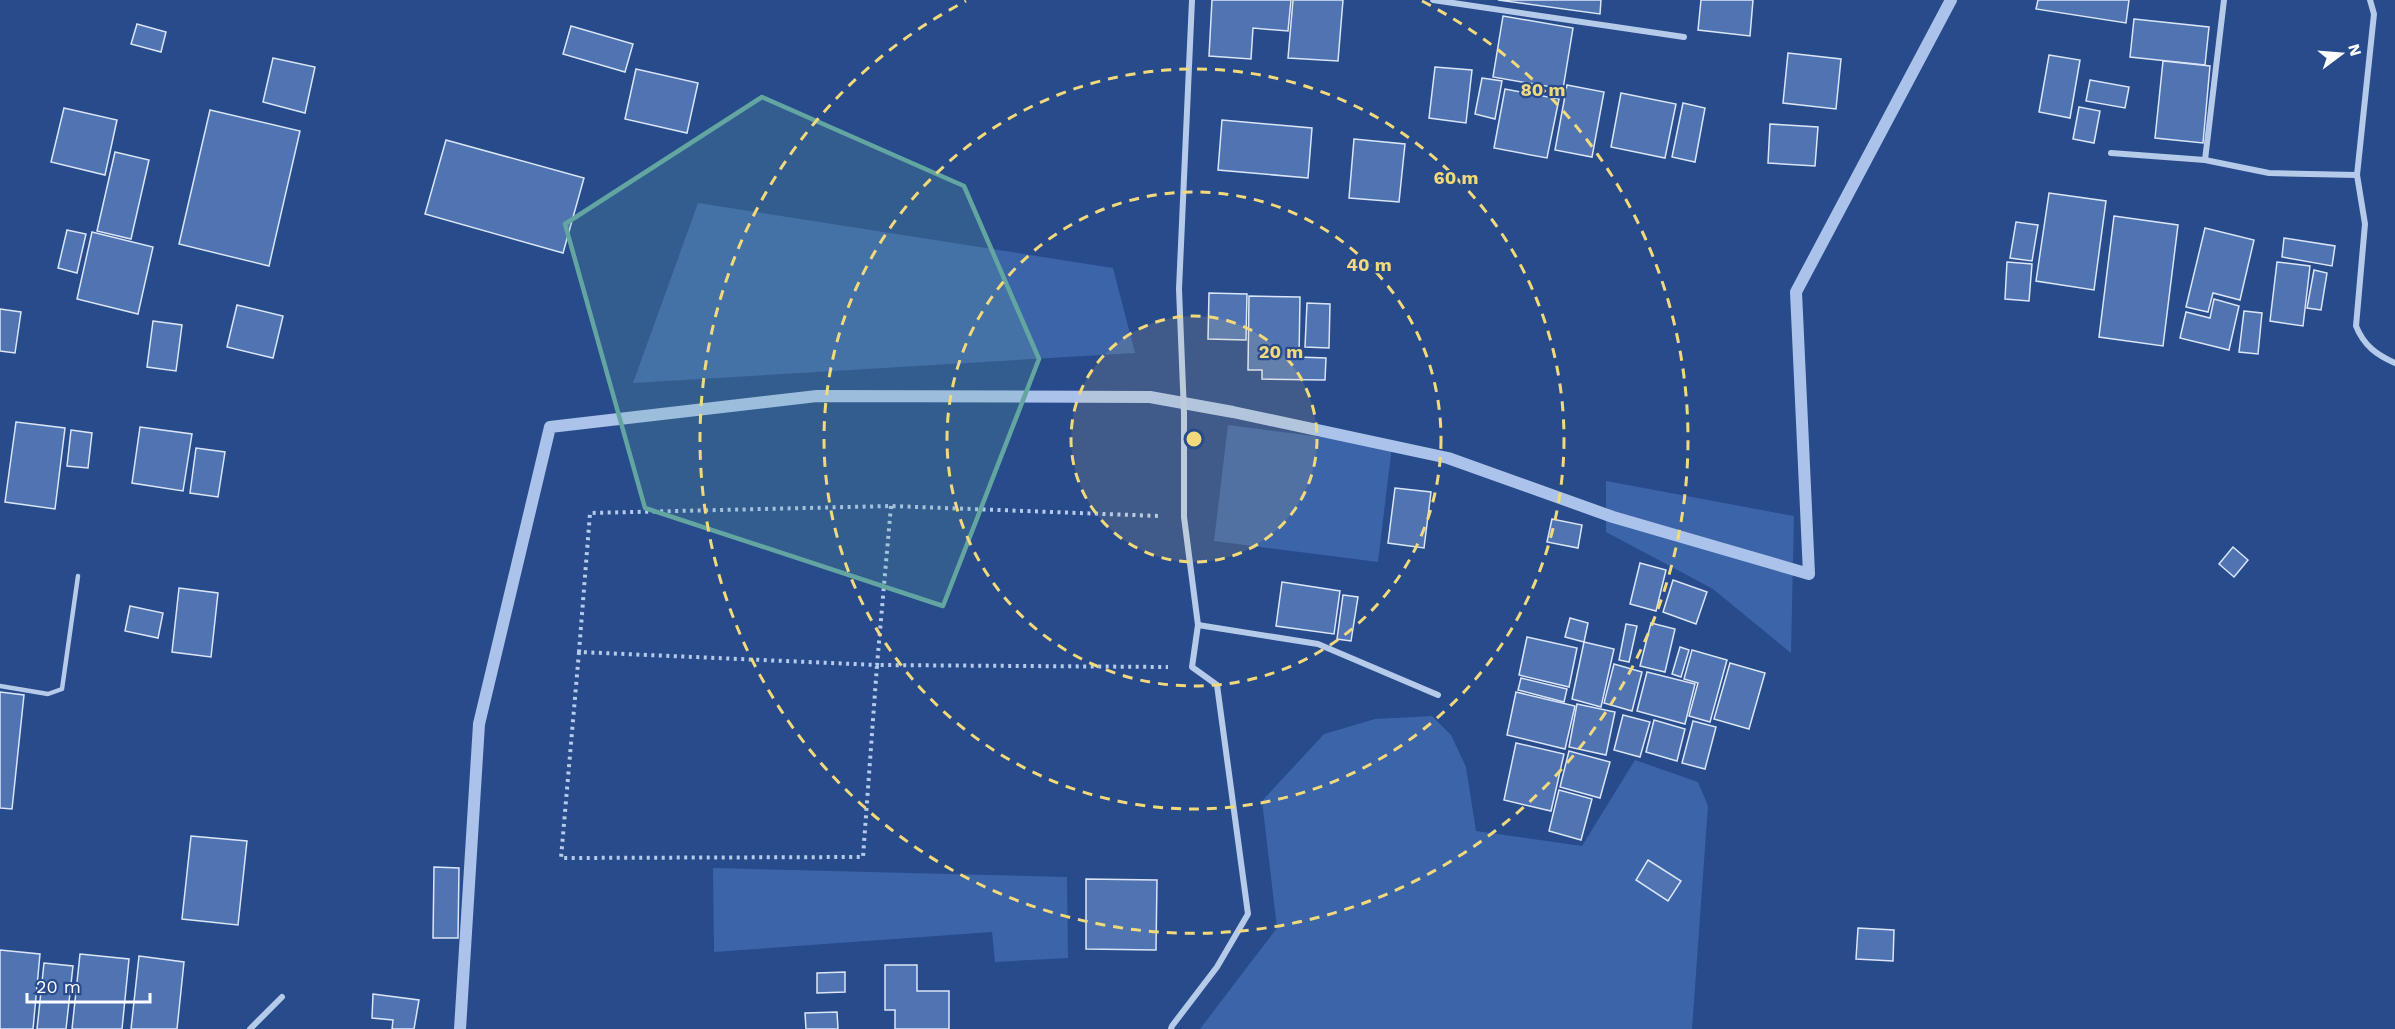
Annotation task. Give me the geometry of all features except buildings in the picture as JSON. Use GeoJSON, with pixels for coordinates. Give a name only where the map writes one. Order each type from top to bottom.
{"type":"FeatureCollection","features":[{"type":"Feature","properties":{"kind":"street"},"geometry":{"type":"LineString","coordinates":[[1171,1029],[1217,967],[1248,914],[1217,686],[1192,667],[1198,625],[1184,517],[1184,412],[1179,289],[1192,0]]}},
{"type":"Feature","properties":{"kind":"street"},"geometry":{"type":"LineString","coordinates":[[1433,0],[1684,37]]}},
{"type":"Feature","properties":{"kind":"street"},"geometry":{"type":"LineString","coordinates":[[2205,160],[2224,0]]}},
{"type":"Feature","properties":{"kind":"street"},"geometry":{"type":"LineString","coordinates":[[2370,0],[2374,14],[2357,175],[2365,224],[2356,326],[2361,338],[2376,354],[2395,363]]}},
{"type":"Feature","properties":{"kind":"street"},"geometry":{"type":"LineString","coordinates":[[2111,153],[2205,160],[2270,173],[2357,175]]}},
{"type":"Feature","properties":{"kind":"street"},"geometry":{"type":"LineString","coordinates":[[1198,625],[1318,644],[1438,695]]}},
{"type":"Feature","properties":{"kind":"street"},"geometry":{"type":"LineString","coordinates":[[250,1029],[282,997]]}},
{"type":"Feature","properties":{"kind":"lane"},"geometry":{"type":"LineString","coordinates":[[0,686],[48,694],[62,689],[78,576]]}},
{"type":"Feature","properties":{"kind":"path"},"geometry":{"type":"LineString","coordinates":[[891,506],[863,857],[561,858],[590,513],[891,506],[1184,517]]}},
{"type":"Feature","properties":{"kind":"path"},"geometry":{"type":"LineString","coordinates":[[579,652],[877,665],[1192,667]]}},
{"type":"Feature","properties":{"kind":"highlighted area"},"geometry":{"type":"Polygon","coordinates":[[[762,97],[964,186],[1039,359],[943,606],[645,508],[565,224],[762,97]]]}},
{"type":"Feature","properties":{"kind":"shaded area"},"geometry":{"type":"Polygon","coordinates":[[[698,203],[1113,268],[1135,353],[633,383],[698,203]]]}},
{"type":"Feature","properties":{"kind":"shaded area"},"geometry":{"type":"Polygon","coordinates":[[[1228,425],[1392,446],[1378,562],[1214,541],[1228,425]]]}},
{"type":"Feature","properties":{"kind":"shaded area"},"geometry":{"type":"Polygon","coordinates":[[[1606,481],[1794,516],[1791,653],[1713,589],[1606,532],[1606,481]]]}},
{"type":"Feature","properties":{"kind":"shaded area"},"geometry":{"type":"Polygon","coordinates":[[[1432,716],[1451,735],[1466,767],[1476,831],[1582,846],[1635,760],[1698,782],[1708,806],[1692,1029],[1200,1029],[1277,928],[1262,801],[1324,734],[1375,719],[1432,716]]]}},
{"type":"Feature","properties":{"kind":"shaded area"},"geometry":{"type":"Polygon","coordinates":[[[713,868],[1067,877],[1068,958],[995,962],[992,932],[714,952],[713,868]]]}},
{"type":"Feature","properties":{"kind":"waterway"},"geometry":{"type":"LineString","coordinates":[[460,1029],[479,724],[550,427],[817,396],[1150,397],[1233,412],[1448,458],[1613,517],[1809,574],[1796,292],[1951,0]]}}]}
